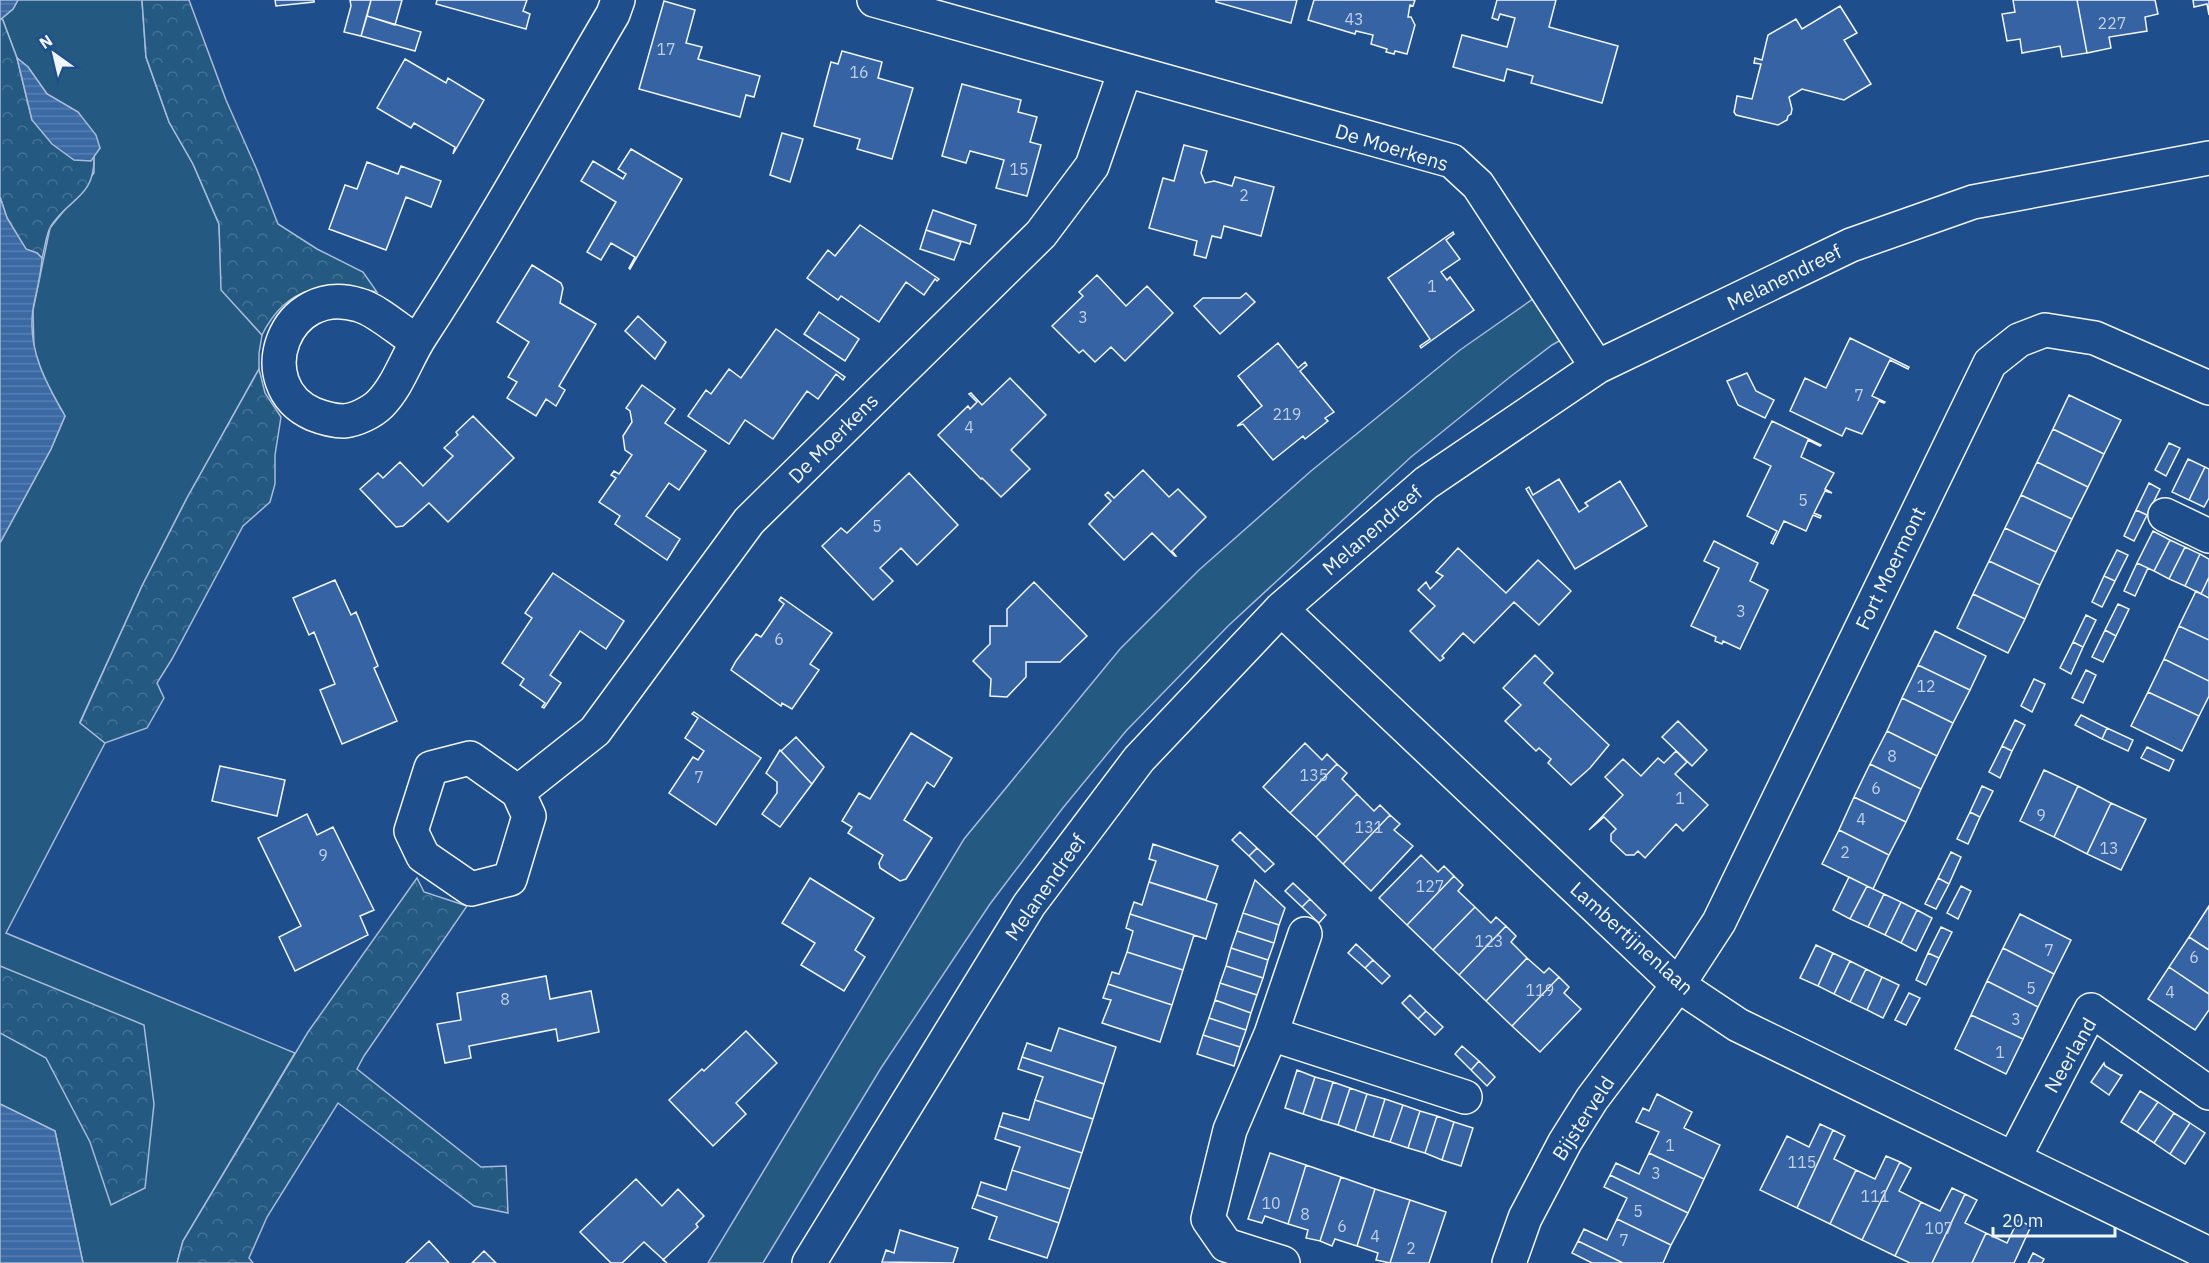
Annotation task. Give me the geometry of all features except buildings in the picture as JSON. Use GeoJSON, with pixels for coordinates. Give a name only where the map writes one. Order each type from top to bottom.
{"type":"FeatureCollection","features":[{"type":"Feature","properties":{"kind":"street"},"geometry":{"type":"LineString","coordinates":[[416,342],[451,290],[613,14],[618,0]]}},
{"type":"Feature","properties":{"kind":"street","name":"De Moerkens"},"geometry":{"type":"LineString","coordinates":[[874,0],[958,11],[1125,71],[1452,161],[1478,185],[1597,367]]}},
{"type":"Feature","properties":{"kind":"street","name":"De Moerkens"},"geometry":{"type":"LineString","coordinates":[[518,792],[595,732],[749,521],[1041,234],[1092,166],[1125,71]]}},
{"type":"Feature","properties":{"kind":"street","name":"Melanendreef"},"geometry":{"type":"LineString","coordinates":[[809,1263],[1029,905],[1139,759],[1281,609],[1426,483],[1597,367],[1851,245],[1973,202],[2209,158]]}},
{"type":"Feature","properties":{"kind":"street","name":"Fort Moermont"},"geometry":{"type":"LineString","coordinates":[[1678,985],[1719,922],[1990,363],[2019,340],[2045,330],[2095,338],[2209,388]]}},
{"type":"Feature","properties":{"kind":"street"},"geometry":{"type":"LineString","coordinates":[[2165,515],[2209,536]]}},
{"type":"Feature","properties":{"kind":"street","name":"Lambertijnenlaan"},"geometry":{"type":"LineString","coordinates":[[1281,609],[1678,985],[1738,1025],[2209,1254]]}},
{"type":"Feature","properties":{"kind":"street"},"geometry":{"type":"LineString","coordinates":[[1274,1262],[1227,1245],[1208,1219],[1230,1130],[1271,1034],[1305,934]]}},
{"type":"Feature","properties":{"kind":"street","name":"Bijsterveld"},"geometry":{"type":"LineString","coordinates":[[1509,1263],[1525,1218],[1565,1142],[1592,1099],[1678,985]]}},
{"type":"Feature","properties":{"kind":"street","name":"Neerland"},"geometry":{"type":"LineString","coordinates":[[2014,1158],[2091,1010],[2209,1093]]}},
{"type":"Feature","properties":{"kind":"street"},"geometry":{"type":"LineString","coordinates":[[1271,1034],[1465,1097]]}},
{"type":"Feature","properties":{"kind":"green space"},"geometry":{"type":"Polygon","coordinates":[[[18,0],[142,0],[146,57],[169,122],[193,164],[219,224],[222,290],[262,335],[259,369],[187,498],[142,586],[80,722],[105,743],[6,933],[295,1053],[183,1241],[177,1263],[83,1263],[55,1131],[0,1104],[0,543],[51,449],[65,416],[45,381],[34,350],[33,310],[50,228],[94,173],[94,155],[100,148],[78,112],[47,94],[28,67],[17,58],[2,18],[13,9],[18,0]]]}},
{"type":"Feature","properties":{"kind":"green space"},"geometry":{"type":"Polygon","coordinates":[[[142,0],[189,0],[226,100],[278,224],[317,249],[363,272],[377,292],[341,287],[310,290],[283,305],[262,335],[221,290],[219,224],[193,164],[169,122],[146,57],[142,0]]]}},
{"type":"Feature","properties":{"kind":"green space"},"geometry":{"type":"Polygon","coordinates":[[[2,18],[17,58],[32,120],[94,155],[91,180],[51,226],[42,258],[37,253],[26,250],[7,218],[0,197],[0,20],[2,18]]]}},
{"type":"Feature","properties":{"kind":"green space"},"geometry":{"type":"Polygon","coordinates":[[[1540,294],[1568,336],[1552,345],[1510,377],[1411,457],[1228,626],[1126,731],[1062,809],[990,904],[881,1068],[763,1263],[708,1263],[964,839],[1120,649],[1199,570],[1311,471],[1460,350],[1540,294]]]}},
{"type":"Feature","properties":{"kind":"green space"},"geometry":{"type":"Polygon","coordinates":[[[259,369],[265,393],[281,417],[275,455],[275,484],[270,502],[243,526],[157,683],[164,698],[147,728],[105,743],[80,723],[142,586],[187,498],[259,369]]]}},
{"type":"Feature","properties":{"kind":"green space"},"geometry":{"type":"Polygon","coordinates":[[[417,878],[424,892],[467,906],[357,1069],[481,1167],[506,1166],[508,1213],[474,1206],[338,1103],[267,1217],[249,1258],[253,1263],[177,1263],[183,1241],[308,1032],[417,878]]]}},
{"type":"Feature","properties":{"kind":"green space"},"geometry":{"type":"Polygon","coordinates":[[[0,966],[144,1025],[154,1104],[145,1188],[111,1205],[90,1142],[46,1058],[0,1033],[0,966]]]}},
{"type":"Feature","properties":{"kind":"shaded area"},"geometry":{"type":"Polygon","coordinates":[[[0,0],[18,0],[13,9],[0,20],[0,0]]]}},
{"type":"Feature","properties":{"kind":"shaded area"},"geometry":{"type":"Polygon","coordinates":[[[17,58],[28,67],[47,94],[78,112],[96,135],[100,148],[91,161],[74,160],[52,144],[32,120],[17,58]]]}},
{"type":"Feature","properties":{"kind":"shaded area"},"geometry":{"type":"Polygon","coordinates":[[[0,197],[7,218],[26,249],[37,253],[42,258],[33,309],[35,352],[51,391],[65,416],[51,449],[0,543],[0,197]]]}},
{"type":"Feature","properties":{"kind":"shaded area"},"geometry":{"type":"Polygon","coordinates":[[[0,1104],[55,1131],[83,1263],[0,1263],[0,1104]]]}}]}
